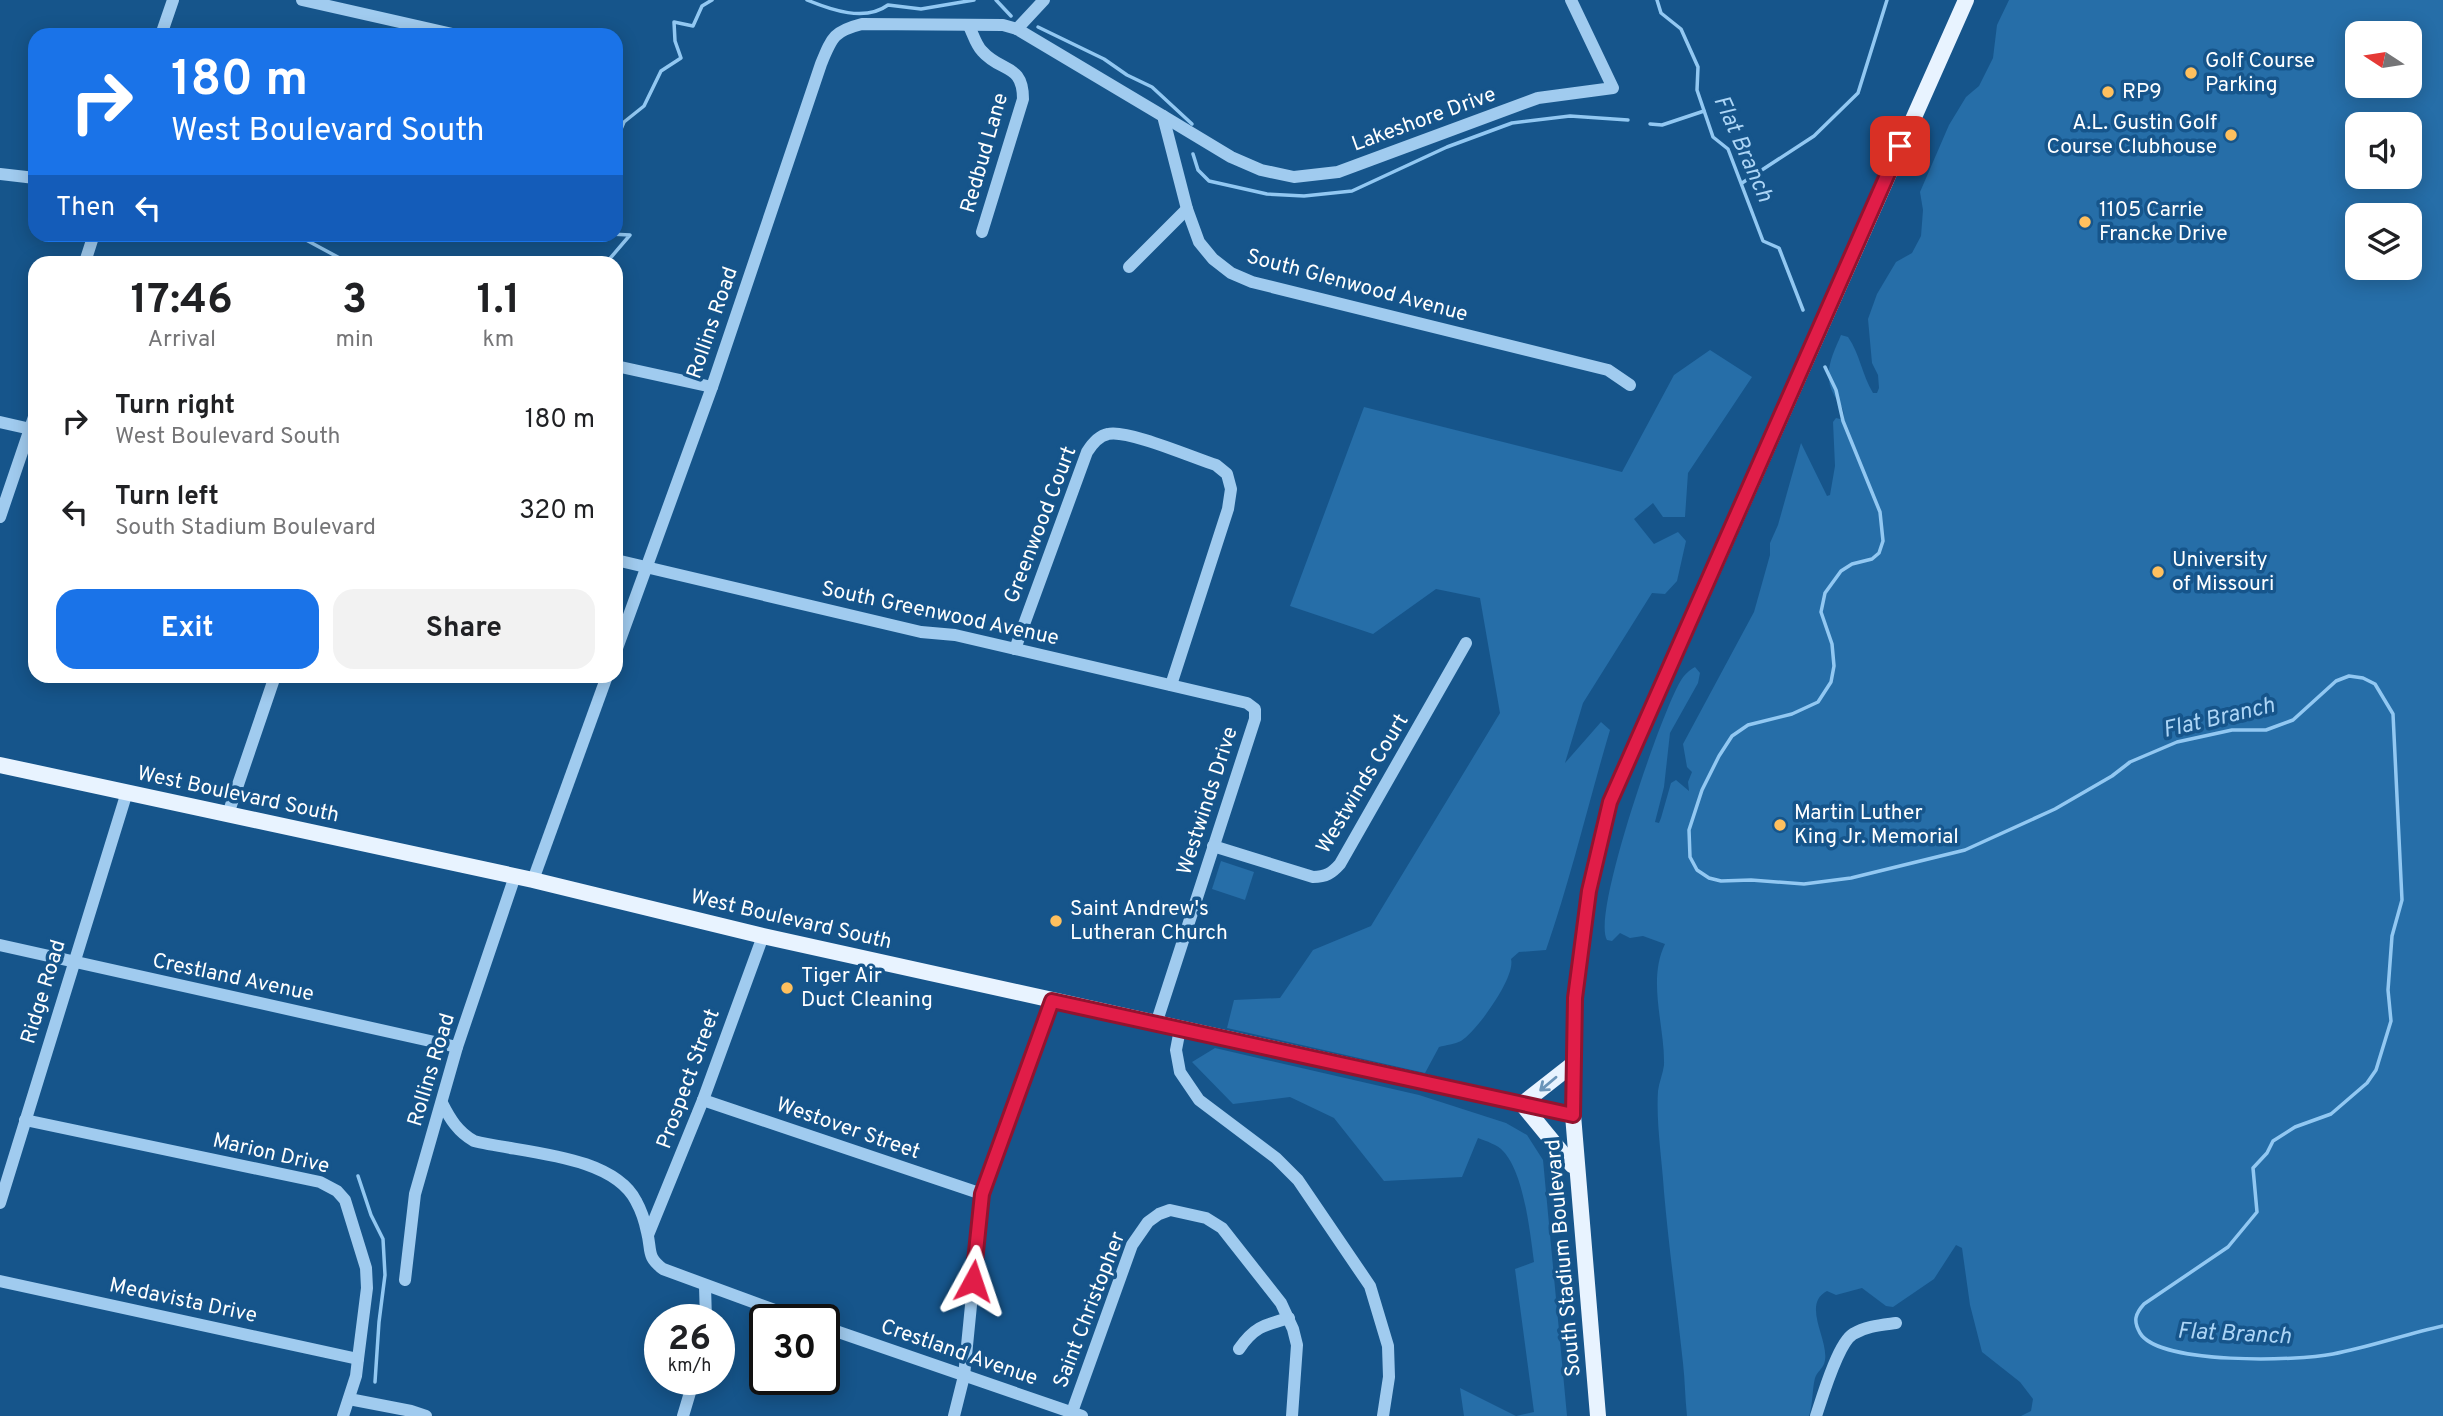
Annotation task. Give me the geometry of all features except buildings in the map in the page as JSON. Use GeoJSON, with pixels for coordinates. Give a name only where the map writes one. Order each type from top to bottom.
{"type":"FeatureCollection","features":[{"type":"Feature","properties":{"kind":"main road","name":"South Stadium Boulevard"},"geometry":{"type":"LineString","coordinates":[[1598,1416],[1573,1115],[1573,1064],[1575,998],[1587,904],[1610,802],[1966,0]]}},
{"type":"Feature","properties":{"kind":"main road","name":"West Boulevard South"},"geometry":{"type":"LineString","coordinates":[[0,765],[533,880],[762,936],[1573,1115]]}},
{"type":"Feature","properties":{"kind":"main road"},"geometry":{"type":"LineString","coordinates":[[1573,1064],[1522,1104],[1572,1166],[1577,1167]]}},
{"type":"Feature","properties":{"kind":"street"},"geometry":{"type":"LineString","coordinates":[[164,28],[173,0]]}},
{"type":"Feature","properties":{"kind":"street"},"geometry":{"type":"LineString","coordinates":[[302,0],[426,28]]}},
{"type":"Feature","properties":{"kind":"street"},"geometry":{"type":"LineString","coordinates":[[1017,29],[1044,0]]}},
{"type":"Feature","properties":{"kind":"street","name":"Lakeshore Drive"},"geometry":{"type":"LineString","coordinates":[[1163,116],[1231,157],[1261,170],[1294,177],[1338,172],[1538,98],[1613,88],[1571,0]]}},
{"type":"Feature","properties":{"kind":"street","name":"Rollins Road"},"geometry":{"type":"LineString","coordinates":[[623,631],[712,387],[829,45],[840,30],[862,24],[969,26]]}},
{"type":"Feature","properties":{"kind":"street"},"geometry":{"type":"LineString","coordinates":[[969,26],[1003,25],[1017,29],[1163,116]]}},
{"type":"Feature","properties":{"kind":"street","name":"Redbud Lane"},"geometry":{"type":"LineString","coordinates":[[969,26],[980,50],[992,61],[1015,72],[1023,85],[1023,99],[982,232]]}},
{"type":"Feature","properties":{"kind":"street","name":"South Glenwood Avenue"},"geometry":{"type":"LineString","coordinates":[[1163,116],[1187,209],[1199,242],[1213,259],[1231,273],[1252,282],[1608,370],[1630,385]]}},
{"type":"Feature","properties":{"kind":"street"},"geometry":{"type":"LineString","coordinates":[[0,174],[28,177]]}},
{"type":"Feature","properties":{"kind":"street"},"geometry":{"type":"LineString","coordinates":[[1129,267],[1187,209]]}},
{"type":"Feature","properties":{"kind":"street"},"geometry":{"type":"LineString","coordinates":[[623,368],[712,387]]}},
{"type":"Feature","properties":{"kind":"street"},"geometry":{"type":"LineString","coordinates":[[0,422],[28,428]]}},
{"type":"Feature","properties":{"kind":"street","name":"Greenwood Court"},"geometry":{"type":"LineString","coordinates":[[1015,649],[1087,452],[1095,441],[1108,433],[1127,435],[1216,465],[1227,474],[1231,489],[1228,509],[1171,685]]}},
{"type":"Feature","properties":{"kind":"street"},"geometry":{"type":"LineString","coordinates":[[0,517],[28,442]]}},
{"type":"Feature","properties":{"kind":"street","name":"South Greenwood Avenue"},"geometry":{"type":"LineString","coordinates":[[623,562],[921,632],[955,635],[1171,685],[1247,703],[1255,709]]}},
{"type":"Feature","properties":{"kind":"street","name":"Westwinds Court"},"geometry":{"type":"LineString","coordinates":[[1213,846],[1313,877],[1332,873],[1466,643]]}},
{"type":"Feature","properties":{"kind":"street"},"geometry":{"type":"LineString","coordinates":[[228,814],[273,683]]}},
{"type":"Feature","properties":{"kind":"street"},"geometry":{"type":"LineString","coordinates":[[533,880],[604,683]]}},
{"type":"Feature","properties":{"kind":"street","name":"Westwinds Drive"},"geometry":{"type":"LineString","coordinates":[[1156,1024],[1255,719],[1255,709]]}},
{"type":"Feature","properties":{"kind":"street","name":"Ridge Road"},"geometry":{"type":"LineString","coordinates":[[0,1203],[127,792]]}},
{"type":"Feature","properties":{"kind":"street","name":"Rollins Road"},"geometry":{"type":"LineString","coordinates":[[405,1280],[415,1194],[457,1047],[515,876]]}},
{"type":"Feature","properties":{"kind":"street","name":"Prospect Street"},"geometry":{"type":"LineString","coordinates":[[648,1235],[703,1100],[762,936]]}},
{"type":"Feature","properties":{"kind":"street","name":"Crestland Avenue"},"geometry":{"type":"LineString","coordinates":[[0,945],[457,1047]]}},
{"type":"Feature","properties":{"kind":"street"},"geometry":{"type":"LineString","coordinates":[[954,1416],[964,1376],[982,1194],[1052,1001]]}},
{"type":"Feature","properties":{"kind":"street"},"geometry":{"type":"LineString","coordinates":[[1180,1029],[1176,1050],[1180,1072],[1199,1100],[1276,1158],[1298,1180],[1370,1286],[1388,1346],[1389,1377],[1383,1416]]}},
{"type":"Feature","properties":{"kind":"street","name":"Westover Street"},"geometry":{"type":"LineString","coordinates":[[703,1100],[982,1194]]}},
{"type":"Feature","properties":{"kind":"street"},"geometry":{"type":"LineString","coordinates":[[442,1103],[451,1120],[464,1135],[474,1141],[590,1165],[616,1177],[635,1199],[648,1235],[649,1253],[654,1262],[663,1269],[756,1304]]}},
{"type":"Feature","properties":{"kind":"street","name":"Marion Drive"},"geometry":{"type":"LineString","coordinates":[[25,1120],[320,1182],[337,1191],[345,1200],[366,1268],[367,1288],[359,1359]]}},
{"type":"Feature","properties":{"kind":"street","name":"Saint Christopher"},"geometry":{"type":"LineString","coordinates":[[1077,1414],[1132,1245],[1148,1222],[1170,1210],[1206,1218],[1222,1228],[1281,1303],[1289,1318],[1297,1345],[1292,1416]]}},
{"type":"Feature","properties":{"kind":"street","name":"Medavista Drive"},"geometry":{"type":"LineString","coordinates":[[0,1281],[359,1359]]}},
{"type":"Feature","properties":{"kind":"street"},"geometry":{"type":"LineString","coordinates":[[705,1286],[706,1304]]}},
{"type":"Feature","properties":{"kind":"street"},"geometry":{"type":"LineString","coordinates":[[1239,1349],[1249,1334],[1258,1327],[1289,1318]]}},
{"type":"Feature","properties":{"kind":"street"},"geometry":{"type":"LineString","coordinates":[[1816,1416],[1837,1357],[1850,1336],[1868,1327],[1896,1323]]}},
{"type":"Feature","properties":{"kind":"street","name":"Crestland Avenue"},"geometry":{"type":"LineString","coordinates":[[840,1333],[1077,1414]]}},
{"type":"Feature","properties":{"kind":"street"},"geometry":{"type":"LineString","coordinates":[[343,1416],[359,1359]]}},
{"type":"Feature","properties":{"kind":"street"},"geometry":{"type":"LineString","coordinates":[[683,1416],[689,1395]]}},
{"type":"Feature","properties":{"kind":"street"},"geometry":{"type":"LineString","coordinates":[[349,1399],[426,1416]]}},
{"type":"Feature","properties":{"kind":"shaded area"},"geometry":{"type":"Polygon","coordinates":[[[2009,0],[2443,0],[2443,1416],[2021,1416],[2031,1411],[2033,1399],[2020,1382],[1982,1352],[1970,1305],[1962,1248],[1956,1245],[1934,1279],[1893,1307],[1886,1306],[1862,1288],[1836,1295],[1827,1291],[1819,1297],[1816,1315],[1825,1355],[1824,1364],[1815,1378],[1809,1416],[1687,1416],[1658,1116],[1658,1091],[1664,1065],[1664,1050],[1657,973],[1665,944],[1643,936],[1630,938],[1620,933],[1612,941],[1607,940],[1605,923],[1609,894],[1630,814],[1658,732],[1680,682],[1686,673],[1695,667],[1700,673],[1698,683],[1670,733],[1664,787],[1655,822],[1659,823],[1671,783],[1676,780],[1689,791],[1688,782],[1692,772],[1687,767],[1683,744],[1754,612],[1770,555],[1770,543],[1778,525],[1801,443],[1827,496],[1830,495],[1835,466],[1833,422],[1836,418],[1844,420],[1842,408],[1831,387],[1829,372],[1841,335],[1848,337],[1869,386],[1873,393],[1877,393],[1878,375],[1872,363],[1868,319],[1877,294],[1896,262],[1912,253],[1921,236],[1923,210],[1920,192],[1949,125],[1966,97],[1979,86],[1993,58],[1997,25],[2009,0]]]}},
{"type":"Feature","properties":{"kind":"shaded area"},"geometry":{"type":"Polygon","coordinates":[[[1710,350],[1752,377],[1688,473],[1685,517],[1663,517],[1653,503],[1634,519],[1654,544],[1678,532],[1686,541],[1677,581],[1665,594],[1652,593],[1583,703],[1565,763],[1601,722],[1610,730],[1546,950],[1519,952],[1511,959],[1508,978],[1485,1015],[1461,1041],[1439,1047],[1425,1073],[1227,1028],[1234,1000],[1280,998],[1313,950],[1371,926],[1500,713],[1480,598],[1436,589],[1373,634],[1290,606],[1364,407],[1622,472],[1674,375],[1710,350]]]}},
{"type":"Feature","properties":{"kind":"shaded area"},"geometry":{"type":"Polygon","coordinates":[[[1221,861],[1254,872],[1245,900],[1212,889],[1221,861]]]}},
{"type":"Feature","properties":{"kind":"shaded area"},"geometry":{"type":"Polygon","coordinates":[[[1215,1048],[1419,1095],[1506,1123],[1527,1135],[1543,1160],[1567,1416],[1516,1416],[1534,1412],[1515,1269],[1534,1262],[1521,1188],[1503,1151],[1478,1138],[1462,1177],[1384,1181],[1334,1118],[1290,1097],[1233,1104],[1192,1062],[1215,1048]]]}},
{"type":"Feature","properties":{"kind":"shaded area"},"geometry":{"type":"Polygon","coordinates":[[[1460,1388],[1516,1416],[1464,1416],[1460,1388]]]}},
{"type":"Feature","properties":{"kind":"waterway"},"geometry":{"type":"LineString","coordinates":[[623,124],[644,106],[661,71],[681,58],[675,41],[674,22],[693,26],[702,6],[712,0]]}},
{"type":"Feature","properties":{"kind":"waterway"},"geometry":{"type":"LineString","coordinates":[[807,0],[859,14],[879,10],[888,5],[921,9],[974,0]]}},
{"type":"Feature","properties":{"kind":"waterway"},"geometry":{"type":"LineString","coordinates":[[996,0],[1011,16]]}},
{"type":"Feature","properties":{"kind":"waterway","name":"Flat Branch"},"geometry":{"type":"LineString","coordinates":[[1657,0],[1661,13],[1681,29],[1698,67],[1697,90],[1713,137],[1728,149],[1763,241],[1779,248],[1803,310]]}},
{"type":"Feature","properties":{"kind":"waterway"},"geometry":{"type":"LineString","coordinates":[[1742,183],[1814,136],[1858,93],[1887,0]]}},
{"type":"Feature","properties":{"kind":"waterway"},"geometry":{"type":"LineString","coordinates":[[1038,27],[1104,59],[1127,75],[1152,87],[1192,124]]}},
{"type":"Feature","properties":{"kind":"waterway"},"geometry":{"type":"LineString","coordinates":[[1650,124],[1662,125],[1704,111]]}},
{"type":"Feature","properties":{"kind":"waterway"},"geometry":{"type":"LineString","coordinates":[[1193,154],[1198,170],[1209,181],[1267,194],[1304,196],[1352,191],[1447,147],[1512,123],[1570,116],[1628,120]]}},
{"type":"Feature","properties":{"kind":"waterway"},"geometry":{"type":"LineString","coordinates":[[612,256],[630,235],[623,235]]}},
{"type":"Feature","properties":{"kind":"waterway"},"geometry":{"type":"LineString","coordinates":[[310,242],[336,256]]}},
{"type":"Feature","properties":{"kind":"waterway","name":"Flat Branch"},"geometry":{"type":"LineString","coordinates":[[1825,367],[1836,390],[1843,421],[1880,512],[1883,541],[1879,553],[1872,559],[1852,564],[1841,571],[1825,593],[1821,612],[1832,644],[1834,666],[1831,682],[1818,702],[1792,714],[1748,725],[1732,736],[1719,756],[1702,790],[1689,830],[1690,857],[1697,870],[1709,878],[1721,881],[1804,884],[1851,878],[1965,850],[2055,809],[2112,776],[2130,762],[2177,742],[2232,730],[2266,730],[2293,720],[2336,681],[2349,676],[2363,678],[2375,684],[2393,714],[2402,900],[2392,936],[2388,990],[2391,1021],[2376,1070],[2367,1083],[2331,1114],[2295,1127],[2273,1141],[2267,1153],[2253,1168],[2257,1212],[2228,1247],[2144,1304],[2137,1314],[2136,1325],[2140,1333],[2152,1343],[2173,1351],[2200,1356],[2262,1359],[2333,1354],[2443,1326]]}},
{"type":"Feature","properties":{"kind":"waterway"},"geometry":{"type":"LineString","coordinates":[[358,1176],[371,1215],[383,1239],[385,1275],[375,1382]]}},
{"type":"Feature","properties":{"kind":"place","name":"Golf Course Parking"},"geometry":{"type":"Point","coordinates":[2191,73]}},
{"type":"Feature","properties":{"kind":"place","name":"RP9"},"geometry":{"type":"Point","coordinates":[2108,92]}},
{"type":"Feature","properties":{"kind":"place","name":"A.L. Gustin Golf Course Clubhouse"},"geometry":{"type":"Point","coordinates":[2231,135]}},
{"type":"Feature","properties":{"kind":"place","name":"1105 Carrie Francke Drive"},"geometry":{"type":"Point","coordinates":[2085,222]}},
{"type":"Feature","properties":{"kind":"place","name":"University of Missouri"},"geometry":{"type":"Point","coordinates":[2158,572]}},
{"type":"Feature","properties":{"kind":"place","name":"Martin Luther King Jr. Memorial"},"geometry":{"type":"Point","coordinates":[1780,825]}},
{"type":"Feature","properties":{"kind":"place","name":"Saint Andrew's Lutheran Church"},"geometry":{"type":"Point","coordinates":[1056,921]}},
{"type":"Feature","properties":{"kind":"place","name":"Tiger Air Duct Cleaning"},"geometry":{"type":"Point","coordinates":[787,988]}},
{"type":"Feature","properties":{"kind":"route"},"geometry":{"type":"LineString","coordinates":[[973,1281],[982,1194],[1052,1001],[1573,1115],[1575,998],[1589,891],[1610,802],[1900,146]]}}]}
